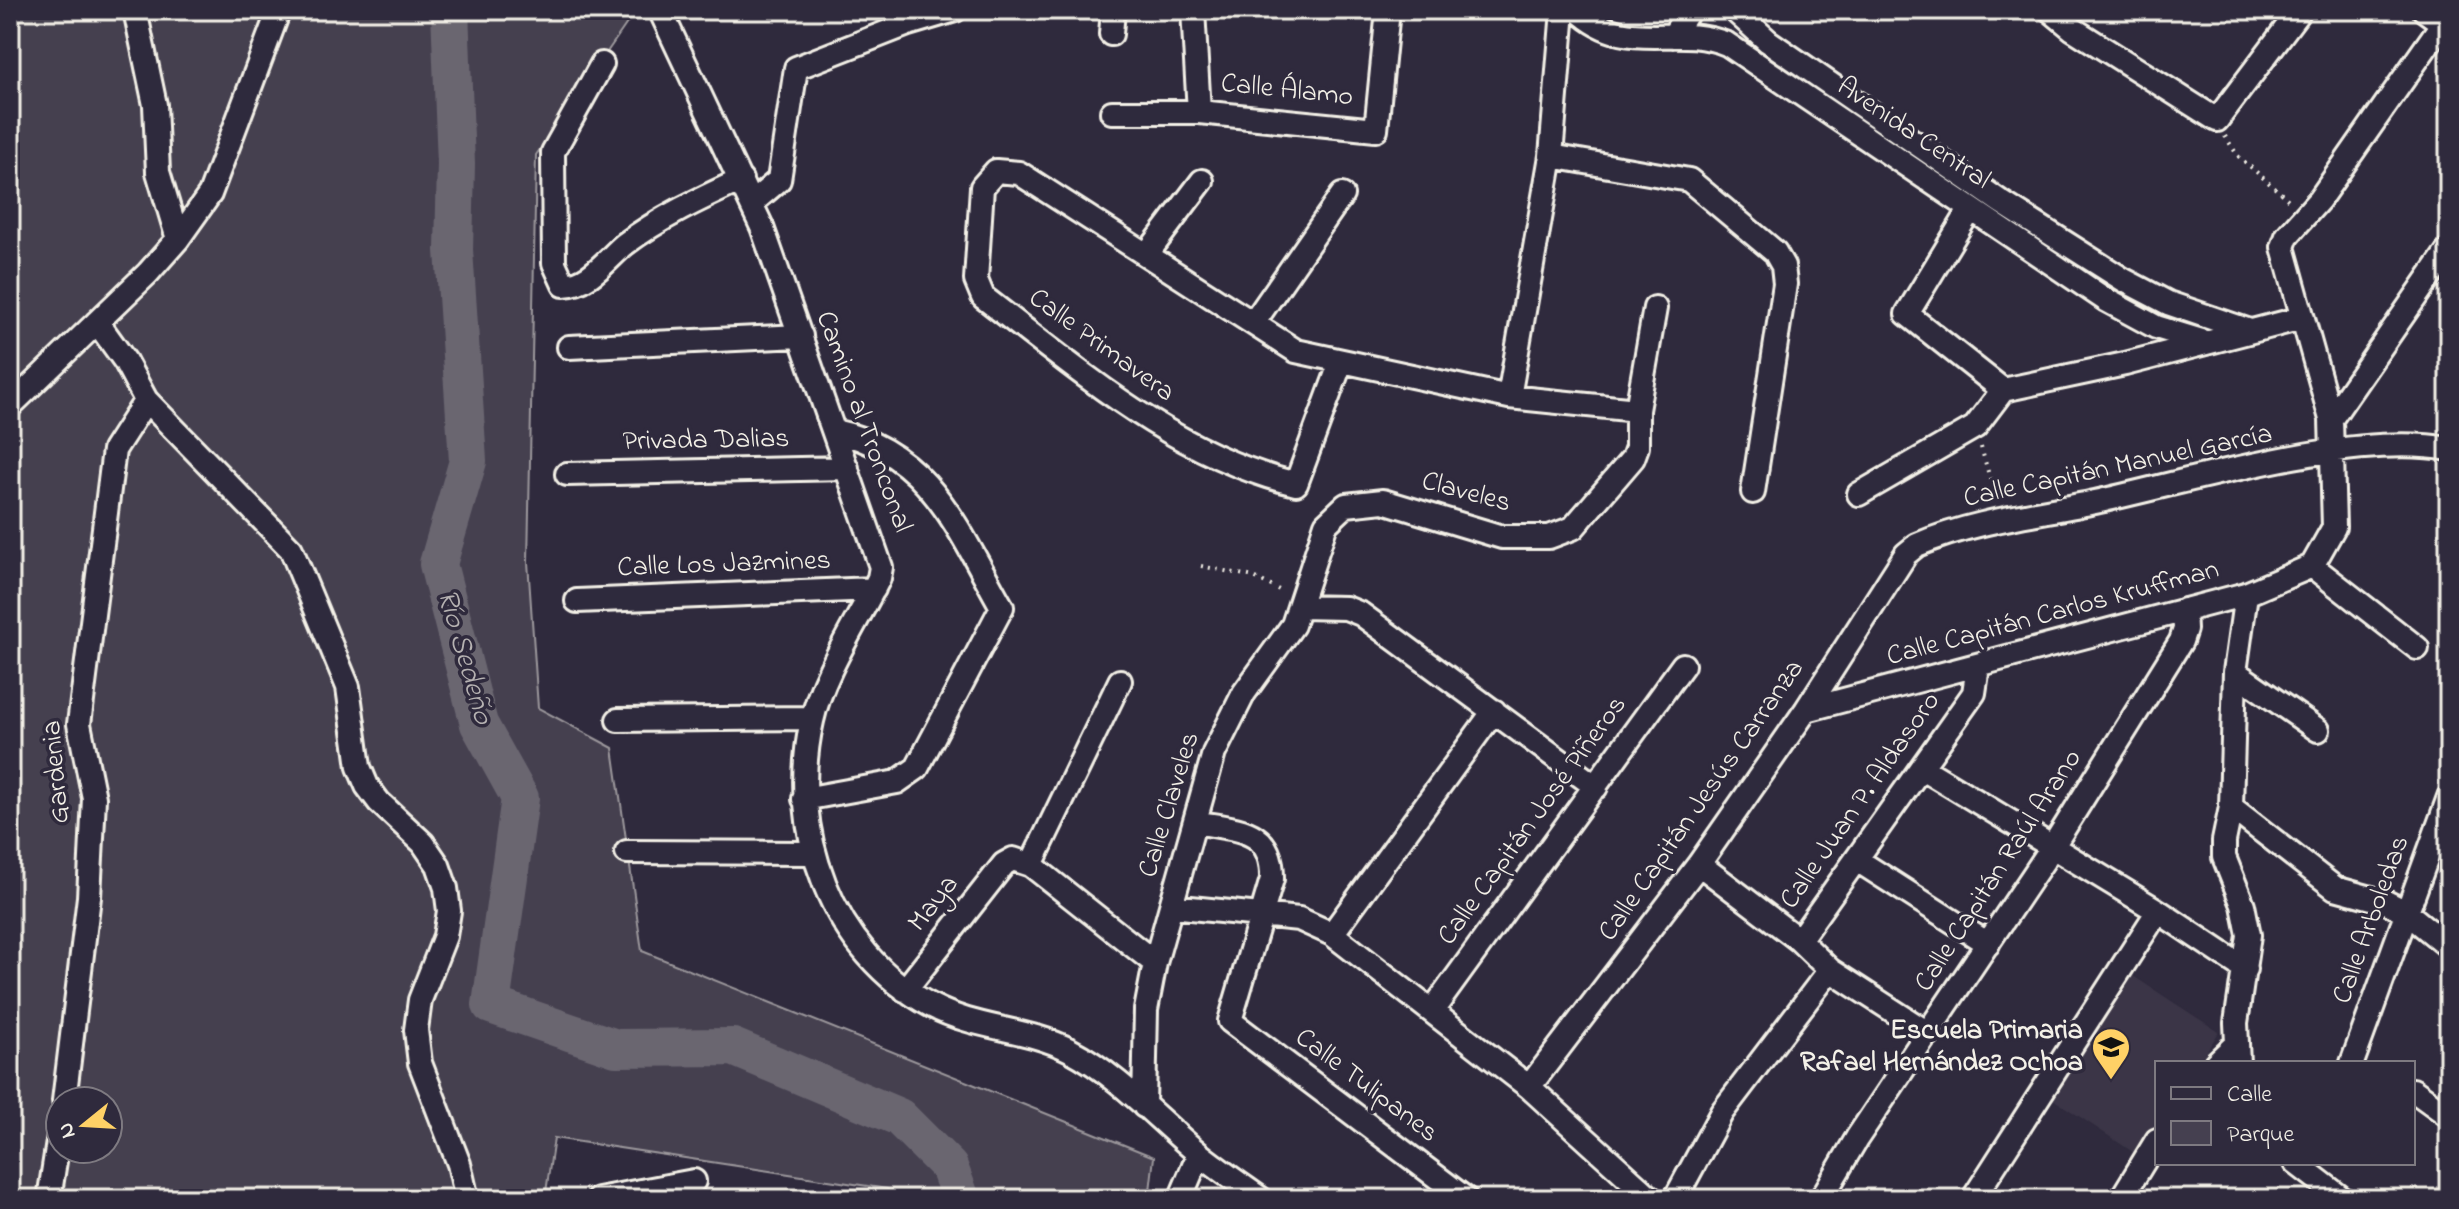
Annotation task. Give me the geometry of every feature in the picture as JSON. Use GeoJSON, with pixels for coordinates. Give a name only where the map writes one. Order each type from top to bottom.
{"type":"FeatureCollection","features":[{"type":"Feature","properties":{"kind":"street"},"geometry":{"type":"LineString","coordinates":[[135,10],[155,105],[158,172],[178,239]]}},
{"type":"Feature","properties":{"kind":"street"},"geometry":{"type":"LineString","coordinates":[[10,406],[178,239],[210,194],[279,10]]}},
{"type":"Feature","properties":{"kind":"street","name":"Camino al Tronconal"},"geometry":{"type":"LineString","coordinates":[[660,10],[752,203],[881,567],[874,589],[812,718],[804,799],[813,853],[854,942],[905,990],[949,1014],[1067,1048],[1144,1106],[1199,1154],[1261,1199]]}},
{"type":"Feature","properties":{"kind":"street"},"geometry":{"type":"LineString","coordinates":[[752,203],[779,180],[796,68],[908,24],[955,10]]}},
{"type":"Feature","properties":{"kind":"street"},"geometry":{"type":"LineString","coordinates":[[1111,34],[1113,10]]}},
{"type":"Feature","properties":{"kind":"street","name":"Calle Álamo"},"geometry":{"type":"LineString","coordinates":[[1193,10],[1199,112],[1376,130],[1388,10]]}},
{"type":"Feature","properties":{"kind":"street"},"geometry":{"type":"LineString","coordinates":[[1509,397],[1551,156],[1563,10]]}},
{"type":"Feature","properties":{"kind":"street","name":"Avenida Central"},"geometry":{"type":"LineString","coordinates":[[1578,10],[1593,24],[1615,34],[1695,35],[1727,44],[1970,210],[2131,315],[2205,342]]}},
{"type":"Feature","properties":{"kind":"street"},"geometry":{"type":"LineString","coordinates":[[1673,36],[1689,10]]}},
{"type":"Feature","properties":{"kind":"street","name":"Avenida Central"},"geometry":{"type":"LineString","coordinates":[[1734,10],[1768,41],[2001,202],[2124,280],[2168,303],[2247,330]]}},
{"type":"Feature","properties":{"kind":"street"},"geometry":{"type":"LineString","coordinates":[[2050,10],[2073,29],[2217,120],[2300,10]]}},
{"type":"Feature","properties":{"kind":"street"},"geometry":{"type":"LineString","coordinates":[[2417,648],[2312,566],[2334,527],[2331,419],[2283,247],[2287,236],[2446,19],[2424,10]]}},
{"type":"Feature","properties":{"kind":"street"},"geometry":{"type":"LineString","coordinates":[[602,64],[553,152],[554,263],[564,285],[583,281],[625,244],[680,208],[741,180]]}},
{"type":"Feature","properties":{"kind":"street"},"geometry":{"type":"LineString","coordinates":[[1112,112],[1199,112]]}},
{"type":"Feature","properties":{"kind":"street"},"geometry":{"type":"LineString","coordinates":[[1551,156],[1689,180],[1775,252],[1783,266],[1785,284],[1753,492]]}},
{"type":"Feature","properties":{"kind":"street","name":"Calle Primavera"},"geometry":{"type":"LineString","coordinates":[[1147,254],[1019,173],[996,171],[982,187],[978,289],[983,297],[1129,409],[1238,468],[1296,484],[1341,362]]}},
{"type":"Feature","properties":{"kind":"street"},"geometry":{"type":"LineString","coordinates":[[1202,181],[1147,254],[1254,322],[1273,339],[1296,351],[1509,397],[1637,410]]}},
{"type":"Feature","properties":{"kind":"street"},"geometry":{"type":"LineString","coordinates":[[1254,322],[1342,195]]}},
{"type":"Feature","properties":{"kind":"street"},"geometry":{"type":"LineString","coordinates":[[1970,210],[1907,314],[2003,390]]}},
{"type":"Feature","properties":{"kind":"street"},"geometry":{"type":"LineString","coordinates":[[2331,419],[2449,249]]}},
{"type":"Feature","properties":{"kind":"street","name":"Claveles"},"geometry":{"type":"LineString","coordinates":[[1346,505],[1383,501],[1502,537],[1564,534],[1573,528],[1633,458],[1637,410],[1655,308]]}},
{"type":"Feature","properties":{"kind":"street"},"geometry":{"type":"LineString","coordinates":[[1859,494],[1975,427],[2003,390],[2302,318]]}},
{"type":"Feature","properties":{"kind":"street"},"geometry":{"type":"LineString","coordinates":[[97,322],[125,361],[146,400],[291,549],[348,687],[359,767],[367,786],[379,802],[423,843],[438,865],[449,911],[445,936],[420,1000],[416,1030],[420,1063],[455,1154],[467,1199]]}},
{"type":"Feature","properties":{"kind":"street"},"geometry":{"type":"LineString","coordinates":[[569,347],[801,336]]}},
{"type":"Feature","properties":{"kind":"street","name":"Gardenia"},"geometry":{"type":"LineString","coordinates":[[66,1085],[89,897],[94,798],[79,724],[114,450],[146,400]]}},
{"type":"Feature","properties":{"kind":"street"},"geometry":{"type":"LineString","coordinates":[[804,799],[897,782],[908,777],[917,768],[1002,607],[928,484],[884,447],[834,431]]}},
{"type":"Feature","properties":{"kind":"street","name":"Calle Capitán Manuel García"},"geometry":{"type":"LineString","coordinates":[[1917,545],[2002,522],[2333,450],[2449,448]]}},
{"type":"Feature","properties":{"kind":"street","name":"Privada Dalias"},"geometry":{"type":"LineString","coordinates":[[567,474],[847,468]]}},
{"type":"Feature","properties":{"kind":"street","name":"Calle Claveles"},"geometry":{"type":"LineString","coordinates":[[1144,1106],[1146,1010],[1155,963],[1214,753],[1244,693],[1283,641],[1300,607],[1326,524],[1346,505]]}},
{"type":"Feature","properties":{"kind":"street","name":"Calle Capitán Jesús Carranza"},"geometry":{"type":"LineString","coordinates":[[1529,1087],[1699,864],[1806,710],[1906,554],[1917,545]]}},
{"type":"Feature","properties":{"kind":"street","name":"Calle Capitán Carlos Kruffman"},"geometry":{"type":"LineString","coordinates":[[1806,710],[2246,594],[2312,566]]}},
{"type":"Feature","properties":{"kind":"street","name":"Calle Los Jazmines"},"geometry":{"type":"LineString","coordinates":[[577,601],[874,589]]}},
{"type":"Feature","properties":{"kind":"street"},"geometry":{"type":"LineString","coordinates":[[2237,1054],[2249,935],[2247,920],[2224,857],[2231,807],[2235,672],[2246,594]]}},
{"type":"Feature","properties":{"kind":"street"},"geometry":{"type":"LineString","coordinates":[[1300,607],[1346,608],[1361,614],[1596,787]]}},
{"type":"Feature","properties":{"kind":"street","name":"Calle Capitán Raúl Arano"},"geometry":{"type":"LineString","coordinates":[[1821,1199],[1857,1138],[2053,846],[2181,641],[2185,629],[2184,610]]}},
{"type":"Feature","properties":{"kind":"street","name":"Calle Capitán José Piñeros"},"geometry":{"type":"LineString","coordinates":[[1432,1011],[1683,665]]}},
{"type":"Feature","properties":{"kind":"street","name":"Calle Juan P. Aldasoro"},"geometry":{"type":"LineString","coordinates":[[1929,1034],[1830,970],[1799,940],[1974,693],[1978,666]]}},
{"type":"Feature","properties":{"kind":"street"},"geometry":{"type":"LineString","coordinates":[[2235,672],[2318,730]]}},
{"type":"Feature","properties":{"kind":"street","name":"Maya"},"geometry":{"type":"LineString","coordinates":[[905,990],[1004,864],[1022,862],[1120,681]]}},
{"type":"Feature","properties":{"kind":"street"},"geometry":{"type":"LineString","coordinates":[[1332,934],[1494,711]]}},
{"type":"Feature","properties":{"kind":"street"},"geometry":{"type":"LineString","coordinates":[[618,720],[812,718]]}},
{"type":"Feature","properties":{"kind":"street"},"geometry":{"type":"LineString","coordinates":[[1922,768],[2158,911],[2245,969]]}},
{"type":"Feature","properties":{"kind":"street","name":"Calle Arboledas"},"geometry":{"type":"LineString","coordinates":[[2362,1059],[2406,912],[2448,804]]}},
{"type":"Feature","properties":{"kind":"street"},"geometry":{"type":"LineString","coordinates":[[2231,807],[2335,888],[2386,902],[2406,912],[2449,947]]}},
{"type":"Feature","properties":{"kind":"street"},"geometry":{"type":"LineString","coordinates":[[1195,822],[1248,832],[1268,850],[1272,879],[1261,917]]}},
{"type":"Feature","properties":{"kind":"street"},"geometry":{"type":"LineString","coordinates":[[627,852],[813,853]]}},
{"type":"Feature","properties":{"kind":"street"},"geometry":{"type":"LineString","coordinates":[[1857,860],[1988,944]]}},
{"type":"Feature","properties":{"kind":"street"},"geometry":{"type":"LineString","coordinates":[[1022,862],[1155,963]]}},
{"type":"Feature","properties":{"kind":"street"},"geometry":{"type":"LineString","coordinates":[[1699,864],[1799,940]]}},
{"type":"Feature","properties":{"kind":"street"},"geometry":{"type":"LineString","coordinates":[[1171,906],[1299,919],[1332,934],[1529,1087],[1652,1199]]}},
{"type":"Feature","properties":{"kind":"street"},"geometry":{"type":"LineString","coordinates":[[1973,1199],[2158,911]]}},
{"type":"Feature","properties":{"kind":"street","name":"Calle Tulipanes"},"geometry":{"type":"LineString","coordinates":[[1261,917],[1230,1021],[1466,1199]]}},
{"type":"Feature","properties":{"kind":"street"},"geometry":{"type":"LineString","coordinates":[[1675,1199],[1722,1112],[1830,970]]}},
{"type":"Feature","properties":{"kind":"street"},"geometry":{"type":"LineString","coordinates":[[2415,1091],[2449,1116]]}},
{"type":"Feature","properties":{"kind":"street"},"geometry":{"type":"LineString","coordinates":[[2121,1199],[2155,1143]]}},
{"type":"Feature","properties":{"kind":"street"},"geometry":{"type":"LineString","coordinates":[[1180,1199],[1199,1154]]}},
{"type":"Feature","properties":{"kind":"street"},"geometry":{"type":"LineString","coordinates":[[49,1199],[54,1165]]}},
{"type":"Feature","properties":{"kind":"street"},"geometry":{"type":"LineString","coordinates":[[2301,1165],[2343,1199]]}},
{"type":"Feature","properties":{"kind":"street"},"geometry":{"type":"LineString","coordinates":[[598,1199],[694,1181]]}},
{"type":"Feature","properties":{"kind":"path"},"geometry":{"type":"LineString","coordinates":[[2217,120],[2238,156],[2305,215]]}},
{"type":"Feature","properties":{"kind":"path"},"geometry":{"type":"LineString","coordinates":[[1975,427],[2002,522]]}},
{"type":"Feature","properties":{"kind":"path"},"geometry":{"type":"LineString","coordinates":[[1201,566],[1264,581],[1300,607]]}},
{"type":"Feature","properties":{"kind":"shaded area","name":"Escuela Primaria Rafael Hernández Ochoa"},"geometry":{"type":"Polygon","coordinates":[[[2133,976],[2219,1032],[2200,1061],[2155,1061],[2155,1131],[2139,1156],[2053,1099],[2133,976]]]}},
{"type":"Feature","properties":{"kind":"green space"},"geometry":{"type":"Polygon","coordinates":[[[10,10],[636,10],[536,155],[528,562],[538,708],[613,748],[642,951],[1154,1157],[1149,1199],[894,1199],[887,1189],[554,1138],[545,1199],[10,1199],[10,10]]]}},
{"type":"Feature","properties":{"kind":"waterway","name":"Río Sedeño"},"geometry":{"type":"LineString","coordinates":[[450,10],[456,164],[454,250],[468,461],[438,564],[479,724],[520,798],[491,1005],[616,1048],[733,1047],[899,1117],[949,1167],[961,1199]]}},
{"type":"Feature","properties":{"kind":"place","name":"Escuela Primaria Rafael Hernández Ochoa"},"geometry":{"type":"Point","coordinates":[2111,1081]}}]}
